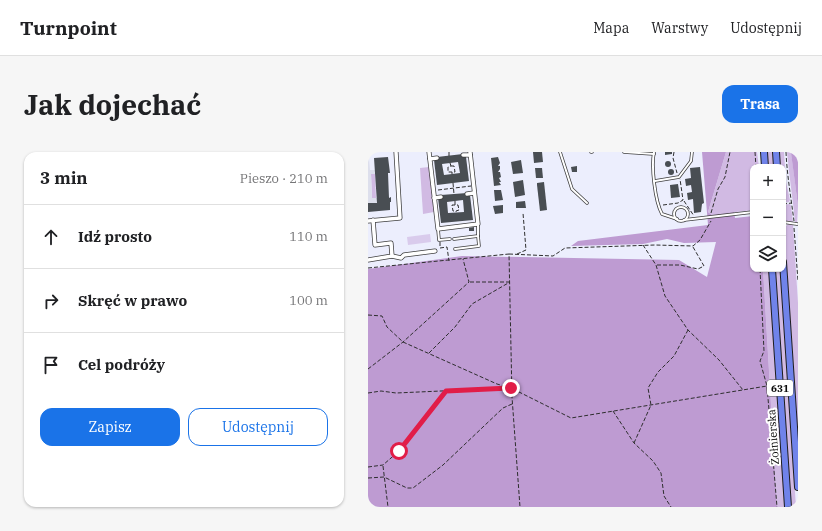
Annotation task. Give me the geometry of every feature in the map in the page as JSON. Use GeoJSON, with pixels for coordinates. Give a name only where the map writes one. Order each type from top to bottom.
{"type":"FeatureCollection","features":[{"type":"Feature","properties":{"kind":"main road"},"geometry":{"type":"LineString","coordinates":[[764,152],[765,164]]}},
{"type":"Feature","properties":{"kind":"main road"},"geometry":{"type":"LineString","coordinates":[[776,152],[777,164]]}},
{"type":"Feature","properties":{"kind":"main road","name":"Żołnierska"},"geometry":{"type":"LineString","coordinates":[[772,272],[788,507]]}},
{"type":"Feature","properties":{"kind":"main road","name":"Żołnierska"},"geometry":{"type":"LineString","coordinates":[[784,272],[798,487]]}},
{"type":"Feature","properties":{"kind":"street"},"geometry":{"type":"LineString","coordinates":[[368,221],[400,218],[396,152]]}},
{"type":"Feature","properties":{"kind":"street"},"geometry":{"type":"LineString","coordinates":[[429,152],[438,229],[478,224],[470,153],[463,155]]}},
{"type":"Feature","properties":{"kind":"street"},"geometry":{"type":"LineString","coordinates":[[430,159],[437,158]]}},
{"type":"Feature","properties":{"kind":"street"},"geometry":{"type":"LineString","coordinates":[[467,194],[474,193]]}},
{"type":"Feature","properties":{"kind":"street"},"geometry":{"type":"LineString","coordinates":[[434,198],[441,197]]}},
{"type":"Feature","properties":{"kind":"street"},"geometry":{"type":"LineString","coordinates":[[373,220],[375,245],[391,243],[392,256]]}},
{"type":"Feature","properties":{"kind":"street"},"geometry":{"type":"LineString","coordinates":[[368,260],[392,256],[401,258],[404,255],[435,251]]}},
{"type":"Feature","properties":{"kind":"lane"},"geometry":{"type":"LineString","coordinates":[[560,152],[572,189],[587,203]]}},
{"type":"Feature","properties":{"kind":"lane"},"geometry":{"type":"LineString","coordinates":[[624,152],[654,153],[658,205],[662,214],[684,220],[750,212]]}},
{"type":"Feature","properties":{"kind":"lane"},"geometry":{"type":"LineString","coordinates":[[655,181],[679,177],[691,161],[692,152]]}},
{"type":"Feature","properties":{"kind":"lane"},"geometry":{"type":"LineString","coordinates":[[677,219],[674,215],[674,210],[678,207],[683,207],[688,214],[684,220]]}},
{"type":"Feature","properties":{"kind":"lane"},"geometry":{"type":"LineString","coordinates":[[786,222],[796,224]]}},
{"type":"Feature","properties":{"kind":"lane"},"geometry":{"type":"LineString","coordinates":[[454,249],[479,246],[478,224]]}},
{"type":"Feature","properties":{"kind":"lane"},"geometry":{"type":"LineString","coordinates":[[438,229],[439,240],[450,239]]}},
{"type":"Feature","properties":{"kind":"lane"},"geometry":{"type":"LineString","coordinates":[[454,239],[478,236]]}},
{"type":"Feature","properties":{"kind":"path"},"geometry":{"type":"LineString","coordinates":[[368,156],[369,152]]}},
{"type":"Feature","properties":{"kind":"path"},"geometry":{"type":"LineString","coordinates":[[674,152],[673,158],[681,182],[683,200],[690,208],[692,215],[700,215]]}},
{"type":"Feature","properties":{"kind":"path"},"geometry":{"type":"LineString","coordinates":[[710,217],[718,188],[725,177],[730,152]]}},
{"type":"Feature","properties":{"kind":"path"},"geometry":{"type":"LineString","coordinates":[[755,152],[756,164]]}},
{"type":"Feature","properties":{"kind":"path"},"geometry":{"type":"LineString","coordinates":[[786,152],[788,183],[796,224],[798,281]]}},
{"type":"Feature","properties":{"kind":"path"},"geometry":{"type":"LineString","coordinates":[[450,163],[451,166],[454,166],[454,172],[452,173],[448,172],[448,167],[451,166]]}},
{"type":"Feature","properties":{"kind":"path"},"geometry":{"type":"LineString","coordinates":[[453,183],[454,194]]}},
{"type":"Feature","properties":{"kind":"path"},"geometry":{"type":"LineString","coordinates":[[434,191],[473,186]]}},
{"type":"Feature","properties":{"kind":"path"},"geometry":{"type":"LineString","coordinates":[[658,205],[678,203],[683,200]]}},
{"type":"Feature","properties":{"kind":"path"},"geometry":{"type":"LineString","coordinates":[[455,201],[455,205],[452,205],[452,211],[456,212],[459,210],[458,205],[455,205]]}},
{"type":"Feature","properties":{"kind":"path"},"geometry":{"type":"LineString","coordinates":[[786,204],[792,203]]}},
{"type":"Feature","properties":{"kind":"path"},"geometry":{"type":"LineString","coordinates":[[516,254],[526,250],[523,213]]}},
{"type":"Feature","properties":{"kind":"path"},"geometry":{"type":"LineString","coordinates":[[693,246],[707,228],[706,226],[708,226],[714,217]]}},
{"type":"Feature","properties":{"kind":"path"},"geometry":{"type":"LineString","coordinates":[[439,240],[440,248],[448,247],[449,261]]}},
{"type":"Feature","properties":{"kind":"path"},"geometry":{"type":"LineString","coordinates":[[368,268],[509,254],[553,256],[565,248],[643,245],[693,246]]}},
{"type":"Feature","properties":{"kind":"path"},"geometry":{"type":"LineString","coordinates":[[643,245],[656,265],[665,296],[688,330],[719,360],[743,391]]}},
{"type":"Feature","properties":{"kind":"path"},"geometry":{"type":"LineString","coordinates":[[656,265],[680,265],[698,269],[704,266],[693,246]]}},
{"type":"Feature","properties":{"kind":"path"},"geometry":{"type":"LineString","coordinates":[[509,254],[511,388],[520,507]]}},
{"type":"Feature","properties":{"kind":"path"},"geometry":{"type":"LineString","coordinates":[[463,259],[469,282]]}},
{"type":"Feature","properties":{"kind":"path"},"geometry":{"type":"LineString","coordinates":[[760,272],[764,351],[760,361],[767,386],[777,507]]}},
{"type":"Feature","properties":{"kind":"path"},"geometry":{"type":"LineString","coordinates":[[368,370],[403,342],[469,282],[510,282]]}},
{"type":"Feature","properties":{"kind":"path"},"geometry":{"type":"LineString","coordinates":[[429,353],[455,327],[472,304],[510,282]]}},
{"type":"Feature","properties":{"kind":"path"},"geometry":{"type":"LineString","coordinates":[[368,315],[382,316],[387,327],[403,342],[497,384],[511,388],[571,418],[767,386]]}},
{"type":"Feature","properties":{"kind":"path"},"geometry":{"type":"LineString","coordinates":[[634,443],[651,405],[648,388],[658,372],[674,356],[688,330]]}},
{"type":"Feature","properties":{"kind":"path"},"geometry":{"type":"LineString","coordinates":[[368,393],[511,388]]}},
{"type":"Feature","properties":{"kind":"path"},"geometry":{"type":"LineString","coordinates":[[368,467],[383,465],[399,451],[446,391]]}},
{"type":"Feature","properties":{"kind":"path"},"geometry":{"type":"LineString","coordinates":[[368,478],[384,477],[407,488],[413,488],[443,465],[503,408],[512,404]]}},
{"type":"Feature","properties":{"kind":"path"},"geometry":{"type":"LineString","coordinates":[[612,411],[634,443],[652,461],[661,473],[664,496],[671,507]]}},
{"type":"Feature","properties":{"kind":"path"},"geometry":{"type":"LineString","coordinates":[[383,465],[388,507]]}},
{"type":"Feature","properties":{"kind":"shaded area"},"geometry":{"type":"Polygon","coordinates":[[[702,152],[726,152],[708,212],[712,215],[734,212],[735,218],[750,216],[750,272],[763,272],[777,507],[368,507],[368,269],[462,256],[679,260],[707,277],[716,242],[684,243],[667,239],[643,244],[571,246],[578,241],[708,225],[702,152]]]}},
{"type":"Feature","properties":{"kind":"shaded area"},"geometry":{"type":"Polygon","coordinates":[[[726,152],[757,152],[759,164],[750,164],[750,210],[712,215],[708,212],[726,152]]]}},
{"type":"Feature","properties":{"kind":"shaded area"},"geometry":{"type":"Polygon","coordinates":[[[767,152],[773,152],[774,164],[768,164],[767,152]]]}},
{"type":"Feature","properties":{"kind":"shaded area"},"geometry":{"type":"Polygon","coordinates":[[[779,152],[784,152],[785,164],[779,164],[779,152]]]}},
{"type":"Feature","properties":{"kind":"shaded area"},"geometry":{"type":"Polygon","coordinates":[[[787,152],[791,152],[798,206],[797,223],[795,222],[787,152]]]}},
{"type":"Feature","properties":{"kind":"shaded area"},"geometry":{"type":"Polygon","coordinates":[[[798,152],[798,206],[791,153],[798,152]]]}},
{"type":"Feature","properties":{"kind":"shaded area"},"geometry":{"type":"Polygon","coordinates":[[[368,158],[370,170],[376,170],[376,174],[371,174],[372,198],[377,198],[377,203],[368,203],[368,158]]]}},
{"type":"Feature","properties":{"kind":"shaded area"},"geometry":{"type":"Polygon","coordinates":[[[429,167],[434,212],[423,214],[420,168],[429,167]]]}},
{"type":"Feature","properties":{"kind":"shaded area"},"geometry":{"type":"Polygon","coordinates":[[[371,174],[375,174],[376,198],[372,198],[371,174]]]}},
{"type":"Feature","properties":{"kind":"shaded area"},"geometry":{"type":"Polygon","coordinates":[[[786,182],[790,200],[786,202],[786,182]]]}},
{"type":"Feature","properties":{"kind":"shaded area"},"geometry":{"type":"Polygon","coordinates":[[[790,204],[791,206],[793,222],[786,221],[786,205],[790,204]]]}},
{"type":"Feature","properties":{"kind":"shaded area"},"geometry":{"type":"Polygon","coordinates":[[[788,224],[793,225],[798,303],[798,444],[786,259],[786,226],[788,224]]]}},
{"type":"Feature","properties":{"kind":"shaded area"},"geometry":{"type":"Polygon","coordinates":[[[430,234],[431,242],[408,245],[407,237],[430,234]]]}},
{"type":"Feature","properties":{"kind":"shaded area"},"geometry":{"type":"Polygon","coordinates":[[[763,272],[769,272],[785,507],[777,507],[763,272]]]}},
{"type":"Feature","properties":{"kind":"shaded area"},"geometry":{"type":"Polygon","coordinates":[[[775,272],[780,272],[796,507],[791,507],[775,272]]]}},
{"type":"Feature","properties":{"kind":"building"},"geometry":{"type":"Polygon","coordinates":[[[533,152],[542,152],[543,162],[534,163],[533,152]]]}},
{"type":"Feature","properties":{"kind":"building"},"geometry":{"type":"Polygon","coordinates":[[[665,152],[672,152],[672,154],[665,155],[665,152]]]}},
{"type":"Feature","properties":{"kind":"building"},"geometry":{"type":"Polygon","coordinates":[[[463,154],[463,157],[466,157],[469,181],[437,185],[434,160],[437,160],[437,157],[463,154]],[[458,162],[442,164],[444,175],[460,173],[458,162]]]}},
{"type":"Feature","properties":{"kind":"building"},"geometry":{"type":"Polygon","coordinates":[[[388,157],[390,173],[388,173],[389,198],[391,197],[390,210],[368,212],[368,203],[377,203],[374,158],[388,157]]]}},
{"type":"Feature","properties":{"kind":"building"},"geometry":{"type":"Polygon","coordinates":[[[498,157],[500,163],[498,166],[500,166],[500,169],[498,172],[500,172],[501,177],[499,178],[501,182],[499,182],[501,185],[494,186],[491,158],[498,157]]]}},
{"type":"Feature","properties":{"kind":"building"},"geometry":{"type":"Polygon","coordinates":[[[521,160],[523,173],[513,174],[511,162],[521,160]]]}},
{"type":"Feature","properties":{"kind":"building"},"geometry":{"type":"Polygon","coordinates":[[[668,161],[671,164],[668,167],[665,164],[668,161]]]}},
{"type":"Feature","properties":{"kind":"building"},"geometry":{"type":"Polygon","coordinates":[[[577,166],[577,172],[572,172],[571,167],[577,166]]]}},
{"type":"Feature","properties":{"kind":"building"},"geometry":{"type":"Polygon","coordinates":[[[700,167],[704,203],[702,204],[701,212],[694,213],[693,199],[688,200],[687,193],[692,192],[691,185],[686,186],[685,179],[691,178],[690,168],[700,167]]]}},
{"type":"Feature","properties":{"kind":"building"},"geometry":{"type":"Polygon","coordinates":[[[535,168],[542,168],[543,178],[536,178],[535,168]]]}},
{"type":"Feature","properties":{"kind":"building"},"geometry":{"type":"Polygon","coordinates":[[[671,169],[674,172],[671,175],[668,172],[671,169]]]}},
{"type":"Feature","properties":{"kind":"building"},"geometry":{"type":"Polygon","coordinates":[[[523,180],[525,195],[515,197],[513,182],[523,180]]]}},
{"type":"Feature","properties":{"kind":"building"},"geometry":{"type":"Polygon","coordinates":[[[544,182],[547,210],[540,211],[537,183],[544,182]]]}},
{"type":"Feature","properties":{"kind":"building"},"geometry":{"type":"Polygon","coordinates":[[[678,184],[680,197],[671,198],[670,185],[678,184]]]}},
{"type":"Feature","properties":{"kind":"building"},"geometry":{"type":"Polygon","coordinates":[[[494,190],[501,190],[503,200],[495,201],[494,190]]]}},
{"type":"Feature","properties":{"kind":"building"},"geometry":{"type":"Polygon","coordinates":[[[467,193],[470,195],[473,220],[441,223],[438,198],[441,195],[467,193]],[[463,200],[447,202],[448,213],[464,212],[463,200]]]}},
{"type":"Feature","properties":{"kind":"building"},"geometry":{"type":"Polygon","coordinates":[[[525,201],[526,208],[516,208],[516,202],[525,201]]]}},
{"type":"Feature","properties":{"kind":"building"},"geometry":{"type":"Polygon","coordinates":[[[503,205],[503,213],[495,214],[493,206],[503,205]]]}},
{"type":"Feature","properties":{"kind":"building"},"geometry":{"type":"Polygon","coordinates":[[[474,227],[474,231],[469,231],[469,228],[474,227]]]}},
{"type":"Feature","properties":{"kind":"route"},"geometry":{"type":"LineString","coordinates":[[399,451],[446,391],[511,388]]}}]}
